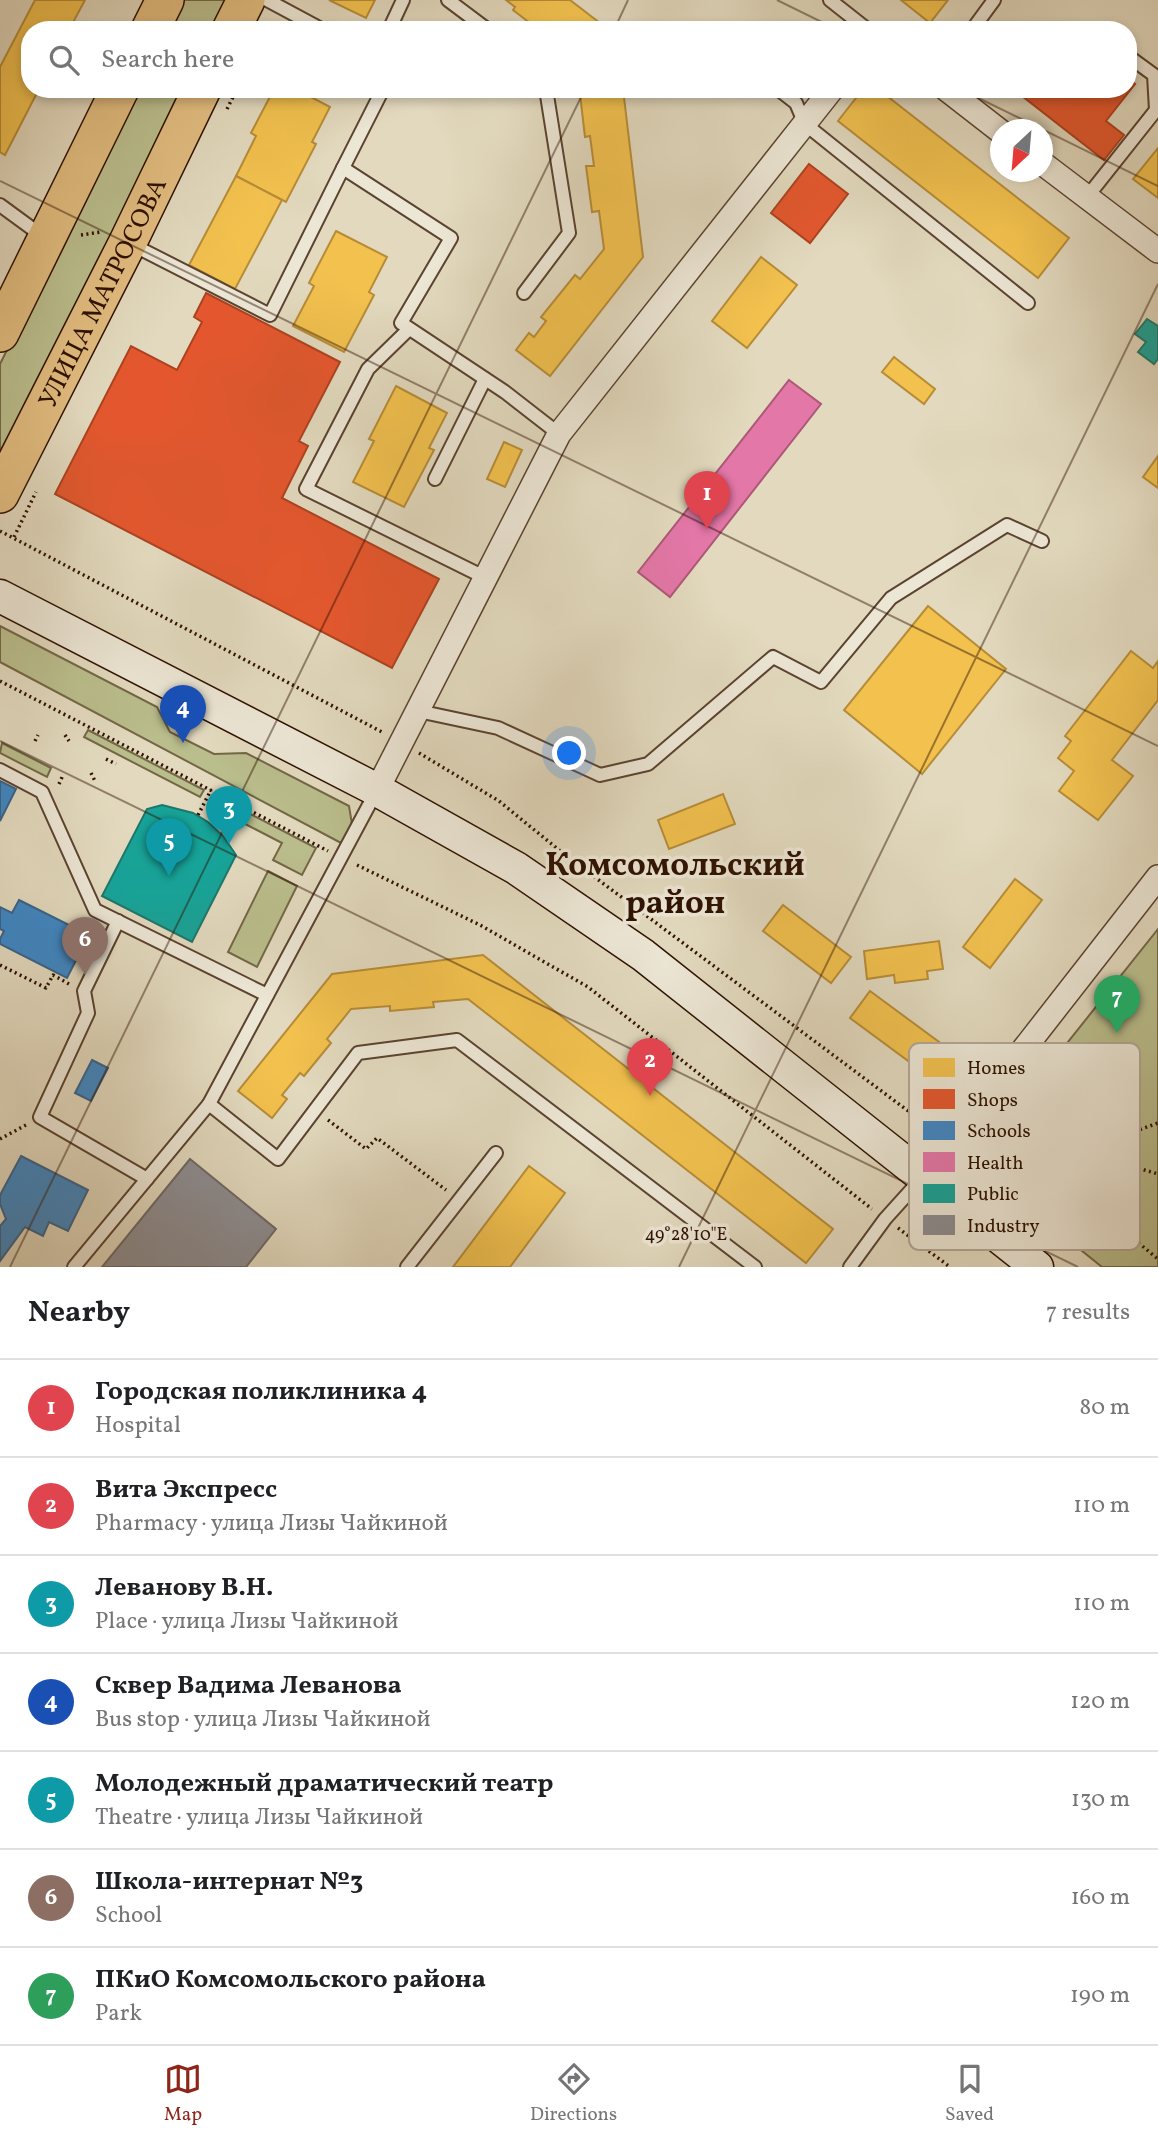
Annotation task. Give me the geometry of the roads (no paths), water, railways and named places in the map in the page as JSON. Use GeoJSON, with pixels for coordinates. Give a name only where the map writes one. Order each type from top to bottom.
{"type":"FeatureCollection","features":[{"type":"Feature","properties":{"kind":"main road"},"geometry":{"type":"LineString","coordinates":[[154,21],[165,0]]}},
{"type":"Feature","properties":{"kind":"main road"},"geometry":{"type":"LineString","coordinates":[[236,21],[246,0]]}},
{"type":"Feature","properties":{"kind":"main road"},"geometry":{"type":"LineString","coordinates":[[0,333],[116,98]]}},
{"type":"Feature","properties":{"kind":"main road","name":"УЛИЦА МАТРОСОВА"},"geometry":{"type":"LineString","coordinates":[[0,494],[198,98]]}},
{"type":"Feature","properties":{"kind":"main road"},"geometry":{"type":"LineString","coordinates":[[0,596],[377,790],[516,868],[643,955],[909,1165]]}},
{"type":"Feature","properties":{"kind":"main road"},"geometry":{"type":"LineString","coordinates":[[1016,1250],[1037,1267]]}},
{"type":"Feature","properties":{"kind":"street"},"geometry":{"type":"LineString","coordinates":[[377,790],[559,434],[825,98]]}},
{"type":"Feature","properties":{"kind":"street"},"geometry":{"type":"LineString","coordinates":[[958,98],[990,123]]}},
{"type":"Feature","properties":{"kind":"street"},"geometry":{"type":"LineString","coordinates":[[1053,171],[1158,251]]}},
{"type":"Feature","properties":{"kind":"street"},"geometry":{"type":"LineString","coordinates":[[1028,1043],[1158,877]]}},
{"type":"Feature","properties":{"kind":"lane"},"geometry":{"type":"LineString","coordinates":[[267,0],[306,21]]}},
{"type":"Feature","properties":{"kind":"lane"},"geometry":{"type":"LineString","coordinates":[[393,21],[403,0]]}},
{"type":"Feature","properties":{"kind":"lane"},"geometry":{"type":"LineString","coordinates":[[448,0],[476,21]]}},
{"type":"Feature","properties":{"kind":"lane"},"geometry":{"type":"LineString","coordinates":[[830,0],[857,21]]}},
{"type":"Feature","properties":{"kind":"lane"},"geometry":{"type":"LineString","coordinates":[[979,21],[995,0]]}},
{"type":"Feature","properties":{"kind":"lane"},"geometry":{"type":"LineString","coordinates":[[1087,197],[1157,111],[1154,75],[1137,63]]}},
{"type":"Feature","properties":{"kind":"lane"},"geometry":{"type":"LineString","coordinates":[[131,235],[270,315],[378,98]]}},
{"type":"Feature","properties":{"kind":"lane"},"geometry":{"type":"LineString","coordinates":[[524,293],[569,233],[547,98]]}},
{"type":"Feature","properties":{"kind":"lane"},"geometry":{"type":"LineString","coordinates":[[790,98],[796,103],[805,124],[1028,303]]}},
{"type":"Feature","properties":{"kind":"lane"},"geometry":{"type":"LineString","coordinates":[[343,168],[451,237],[401,323],[505,392],[559,434]]}},
{"type":"Feature","properties":{"kind":"lane"},"geometry":{"type":"LineString","coordinates":[[0,205],[46,239]]}},
{"type":"Feature","properties":{"kind":"lane"},"geometry":{"type":"LineString","coordinates":[[409,329],[368,369],[306,489],[486,578]]}},
{"type":"Feature","properties":{"kind":"lane"},"geometry":{"type":"LineString","coordinates":[[435,479],[485,379]]}},
{"type":"Feature","properties":{"kind":"lane"},"geometry":{"type":"LineString","coordinates":[[418,711],[498,728],[600,775],[648,764],[773,657],[821,682],[891,598],[1007,525],[1042,541]]}},
{"type":"Feature","properties":{"kind":"lane"},"geometry":{"type":"LineString","coordinates":[[0,770],[42,792],[95,910],[267,995]]}},
{"type":"Feature","properties":{"kind":"lane"},"geometry":{"type":"LineString","coordinates":[[75,1267],[209,1104],[377,790]]}},
{"type":"Feature","properties":{"kind":"lane"},"geometry":{"type":"LineString","coordinates":[[118,921],[84,991],[88,1013],[40,1117],[147,1179]]}},
{"type":"Feature","properties":{"kind":"lane"},"geometry":{"type":"LineString","coordinates":[[209,1104],[278,1159],[358,1053],[457,1040],[755,1267]]}},
{"type":"Feature","properties":{"kind":"lane"},"geometry":{"type":"LineString","coordinates":[[407,1267],[496,1153]]}},
{"type":"Feature","properties":{"kind":"lane"},"geometry":{"type":"LineString","coordinates":[[850,1267],[885,1219],[909,1193]]}},
{"type":"Feature","properties":{"kind":"place","name":"Городская поликлиника 4"},"geometry":{"type":"Point","coordinates":[707,529]}},
{"type":"Feature","properties":{"kind":"place","name":"Сквер Вадима Леванова"},"geometry":{"type":"Point","coordinates":[183,743]}},
{"type":"Feature","properties":{"kind":"place","name":"Леванову В.Н."},"geometry":{"type":"Point","coordinates":[229,844]}},
{"type":"Feature","properties":{"kind":"place","name":"Молодежный драматический театр"},"geometry":{"type":"Point","coordinates":[169,876]}},
{"type":"Feature","properties":{"kind":"place","name":"Школа-интернат №3"},"geometry":{"type":"Point","coordinates":[85,975]}},
{"type":"Feature","properties":{"kind":"place","name":"ПКиО Комсомольского района"},"geometry":{"type":"Point","coordinates":[1117,1033]}},
{"type":"Feature","properties":{"kind":"place","name":"Вита Экспресс"},"geometry":{"type":"Point","coordinates":[650,1096]}},
{"type":"Feature","properties":{"kind":"district","name":"Комсомольский район"},"geometry":{"type":"Point","coordinates":[675,882]}}]}
